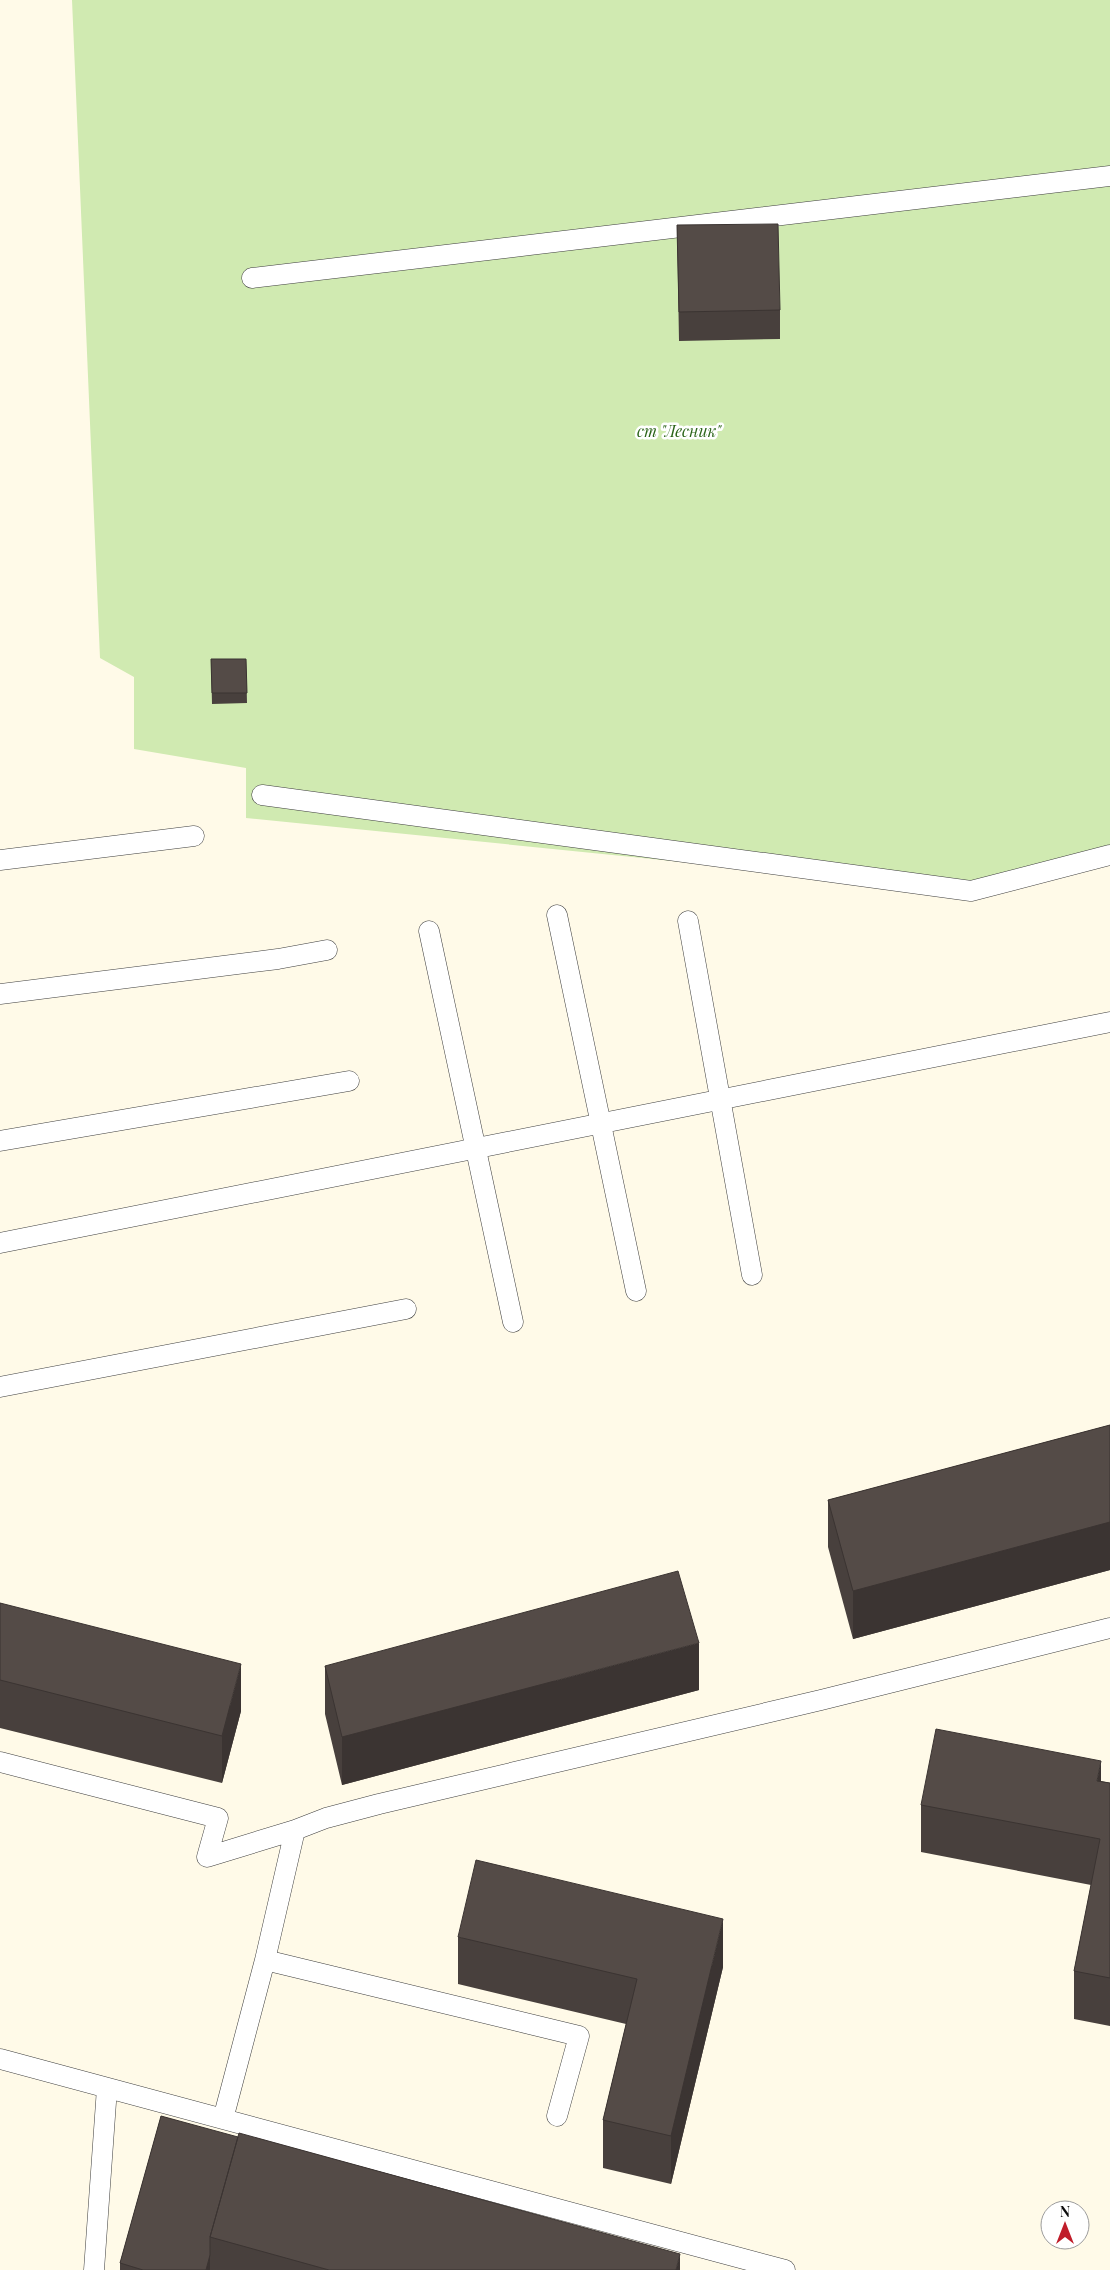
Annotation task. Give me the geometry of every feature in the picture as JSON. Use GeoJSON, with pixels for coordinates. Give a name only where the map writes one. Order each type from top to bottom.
{"type":"FeatureCollection","features":[{"type":"Feature","properties":{"kind":"lane"},"geometry":{"type":"LineString","coordinates":[[252,278],[1110,176]]}},
{"type":"Feature","properties":{"kind":"lane"},"geometry":{"type":"LineString","coordinates":[[262,795],[971,891],[1110,855]]}},
{"type":"Feature","properties":{"kind":"lane"},"geometry":{"type":"LineString","coordinates":[[0,860],[194,836]]}},
{"type":"Feature","properties":{"kind":"lane"},"geometry":{"type":"LineString","coordinates":[[557,915],[636,1291]]}},
{"type":"Feature","properties":{"kind":"lane"},"geometry":{"type":"LineString","coordinates":[[688,921],[752,1275]]}},
{"type":"Feature","properties":{"kind":"lane"},"geometry":{"type":"LineString","coordinates":[[429,932],[474,1149],[513,1322]]}},
{"type":"Feature","properties":{"kind":"lane"},"geometry":{"type":"LineString","coordinates":[[0,994],[278,959],[327,950]]}},
{"type":"Feature","properties":{"kind":"lane"},"geometry":{"type":"LineString","coordinates":[[0,1243],[1110,1022]]}},
{"type":"Feature","properties":{"kind":"lane"},"geometry":{"type":"LineString","coordinates":[[0,1141],[349,1081]]}},
{"type":"Feature","properties":{"kind":"lane"},"geometry":{"type":"LineString","coordinates":[[0,1386],[406,1309]]}},
{"type":"Feature","properties":{"kind":"lane"},"geometry":{"type":"LineString","coordinates":[[0,1762],[218,1818],[208,1857],[296,1830],[326,1818],[379,1804],[821,1700],[1110,1628]]}},
{"type":"Feature","properties":{"kind":"lane"},"geometry":{"type":"LineString","coordinates":[[223,2119],[265,1960],[296,1830]]}},
{"type":"Feature","properties":{"kind":"lane"},"geometry":{"type":"LineString","coordinates":[[265,1960],[578,2036],[557,2116]]}},
{"type":"Feature","properties":{"kind":"lane"},"geometry":{"type":"LineString","coordinates":[[0,2059],[785,2270]]}},
{"type":"Feature","properties":{"kind":"lane"},"geometry":{"type":"LineString","coordinates":[[94,2270],[107,2088]]}},
{"type":"Feature","properties":{"kind":"green space","name":"ст \"Лесник\""},"geometry":{"type":"Polygon","coordinates":[[[72,0],[1110,0],[1110,862],[971,891],[246,818],[246,768],[134,749],[134,677],[100,658],[72,0]]]}},
{"type":"Feature","properties":{"kind":"building"},"geometry":{"type":"Polygon","coordinates":[[[778,224],[780,310],[679,312],[677,225],[778,224]]]}},
{"type":"Feature","properties":{"kind":"building"},"geometry":{"type":"Polygon","coordinates":[[[211,659],[246,659],[247,693],[212,693],[211,659]]]}},
{"type":"Feature","properties":{"kind":"building"},"geometry":{"type":"Polygon","coordinates":[[[1110,1425],[1110,1522],[853,1591],[828,1500],[1110,1425]]]}},
{"type":"Feature","properties":{"kind":"building"},"geometry":{"type":"Polygon","coordinates":[[[678,1571],[699,1643],[342,1737],[325,1666],[678,1571]]]}},
{"type":"Feature","properties":{"kind":"building"},"geometry":{"type":"Polygon","coordinates":[[[0,1603],[241,1664],[222,1736],[0,1680],[0,1603]]]}},
{"type":"Feature","properties":{"kind":"building"},"geometry":{"type":"Polygon","coordinates":[[[936,1729],[1101,1761],[1097,1781],[1110,1783],[1110,1978],[1074,1971],[1100,1839],[921,1805],[936,1729]]]}},
{"type":"Feature","properties":{"kind":"building"},"geometry":{"type":"Polygon","coordinates":[[[476,1860],[723,1919],[671,2136],[603,2120],[637,1979],[458,1937],[476,1860]]]}},
{"type":"Feature","properties":{"kind":"building"},"geometry":{"type":"Polygon","coordinates":[[[161,2116],[238,2137],[210,2237],[210,2255],[206,2270],[143,2270],[120,2263],[161,2116]]]}},
{"type":"Feature","properties":{"kind":"building"},"geometry":{"type":"Polygon","coordinates":[[[239,2133],[680,2254],[676,2270],[329,2270],[210,2237],[239,2133]]]}}]}
